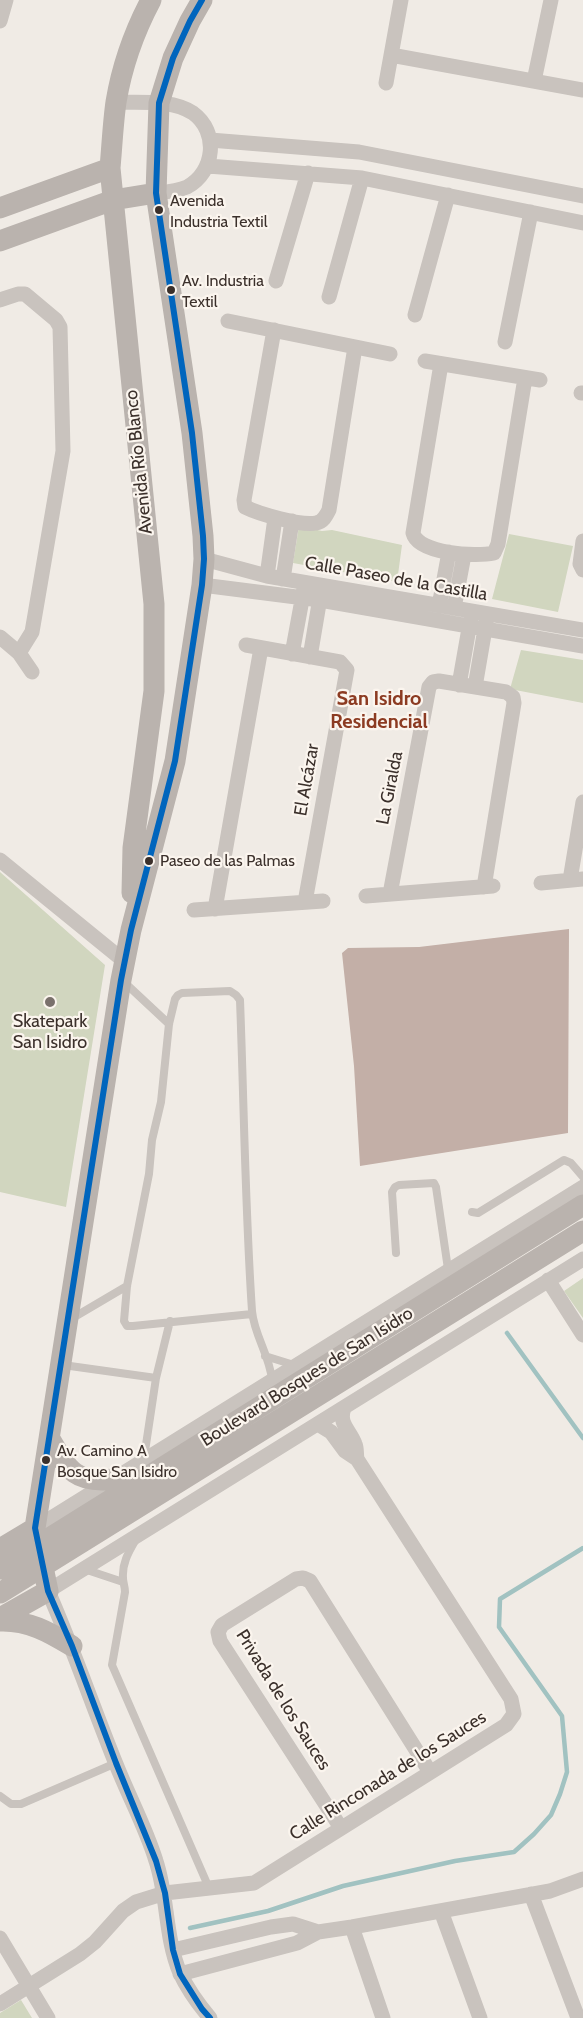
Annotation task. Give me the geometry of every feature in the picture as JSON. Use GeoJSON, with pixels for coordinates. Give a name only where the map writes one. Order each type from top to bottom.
{"type":"FeatureCollection","features":[{"type":"Feature","properties":{"kind":"street"},"geometry":{"type":"LineString","coordinates":[[0,21],[6,0]]}},
{"type":"Feature","properties":{"kind":"street","name":"Avenida Río Blanco"},"geometry":{"type":"LineString","coordinates":[[132,930],[133,848],[154,691],[154,604],[110,168],[116,102],[125,63],[137,27],[151,0]]}},
{"type":"Feature","properties":{"kind":"street","name":"Avenida Río Blanco"},"geometry":{"type":"LineString","coordinates":[[202,0],[189,21],[173,58],[159,103],[156,194],[192,433],[204,559],[202,585],[175,760],[123,970],[36,1537],[48,1590],[156,1861],[165,1893],[173,1950],[180,1974],[210,2018]]}},
{"type":"Feature","properties":{"kind":"street"},"geometry":{"type":"LineString","coordinates":[[386,83],[401,0]]}},
{"type":"Feature","properties":{"kind":"street"},"geometry":{"type":"LineString","coordinates":[[534,81],[551,0]]}},
{"type":"Feature","properties":{"kind":"street"},"geometry":{"type":"LineString","coordinates":[[391,55],[583,90]]}},
{"type":"Feature","properties":{"kind":"street"},"geometry":{"type":"LineString","coordinates":[[0,241],[113,200],[187,187],[200,177],[208,166],[211,152],[210,140],[205,127],[193,114],[177,106],[159,103],[116,102]]}},
{"type":"Feature","properties":{"kind":"street"},"geometry":{"type":"LineString","coordinates":[[210,140],[359,152],[583,196]]}},
{"type":"Feature","properties":{"kind":"street"},"geometry":{"type":"LineString","coordinates":[[208,166],[362,178],[583,223]]}},
{"type":"Feature","properties":{"kind":"street"},"geometry":{"type":"LineString","coordinates":[[0,208],[110,168]]}},
{"type":"Feature","properties":{"kind":"street"},"geometry":{"type":"LineString","coordinates":[[276,280],[308,173]]}},
{"type":"Feature","properties":{"kind":"street"},"geometry":{"type":"LineString","coordinates":[[329,297],[362,178]]}},
{"type":"Feature","properties":{"kind":"street"},"geometry":{"type":"LineString","coordinates":[[415,315],[448,195]]}},
{"type":"Feature","properties":{"kind":"street"},"geometry":{"type":"LineString","coordinates":[[506,342],[531,212]]}},
{"type":"Feature","properties":{"kind":"street"},"geometry":{"type":"LineString","coordinates":[[0,300],[25,294],[56,320],[60,327],[63,451],[32,632],[19,653]]}},
{"type":"Feature","properties":{"kind":"street"},"geometry":{"type":"LineString","coordinates":[[228,321],[390,354]]}},
{"type":"Feature","properties":{"kind":"street"},"geometry":{"type":"LineString","coordinates":[[274,330],[243,500],[245,507],[275,518],[315,523],[324,519],[329,510],[355,346]]}},
{"type":"Feature","properties":{"kind":"street"},"geometry":{"type":"LineString","coordinates":[[425,361],[532,379],[498,544],[494,553],[456,553],[421,544],[414,540],[412,533],[441,364]]}},
{"type":"Feature","properties":{"kind":"street"},"geometry":{"type":"LineString","coordinates":[[275,518],[275,578]]}},
{"type":"Feature","properties":{"kind":"street"},"geometry":{"type":"LineString","coordinates":[[275,578],[292,521]]}},
{"type":"Feature","properties":{"kind":"street"},"geometry":{"type":"LineString","coordinates":[[583,541],[579,564],[583,570]]}},
{"type":"Feature","properties":{"kind":"street"},"geometry":{"type":"LineString","coordinates":[[447,607],[456,553]]}},
{"type":"Feature","properties":{"kind":"street","name":"Calle Paseo de la Castilla"},"geometry":{"type":"LineString","coordinates":[[204,559],[275,578],[304,590]]}},
{"type":"Feature","properties":{"kind":"street","name":"Calle Paseo de la Castilla"},"geometry":{"type":"LineString","coordinates":[[202,585],[304,590],[478,620],[583,646]]}},
{"type":"Feature","properties":{"kind":"street"},"geometry":{"type":"LineString","coordinates":[[292,654],[304,590]]}},
{"type":"Feature","properties":{"kind":"street"},"geometry":{"type":"LineString","coordinates":[[310,657],[321,593]]}},
{"type":"Feature","properties":{"kind":"street","name":"Calle Paseo de la Castilla"},"geometry":{"type":"LineString","coordinates":[[321,593],[447,607],[478,620],[583,630]]}},
{"type":"Feature","properties":{"kind":"street"},"geometry":{"type":"LineString","coordinates":[[459,685],[478,620]]}},
{"type":"Feature","properties":{"kind":"street"},"geometry":{"type":"LineString","coordinates":[[475,687],[478,620]]}},
{"type":"Feature","properties":{"kind":"street"},"geometry":{"type":"LineString","coordinates":[[0,637],[19,653],[32,672]]}},
{"type":"Feature","properties":{"kind":"street","name":"El Alcázar"},"geometry":{"type":"LineString","coordinates":[[215,909],[253,647],[340,662],[347,670],[305,902]]}},
{"type":"Feature","properties":{"kind":"street","name":"La Giralda"},"geometry":{"type":"LineString","coordinates":[[366,896],[489,886],[514,703],[513,697],[506,692],[439,681],[433,682],[429,687],[390,894]]}},
{"type":"Feature","properties":{"kind":"street"},"geometry":{"type":"LineString","coordinates":[[154,691],[185,694]]}},
{"type":"Feature","properties":{"kind":"street"},"geometry":{"type":"LineString","coordinates":[[541,883],[576,880],[583,802]]}},
{"type":"Feature","properties":{"kind":"street"},"geometry":{"type":"LineString","coordinates":[[0,860],[123,970]]}},
{"type":"Feature","properties":{"kind":"street"},"geometry":{"type":"LineString","coordinates":[[194,910],[323,901]]}},
{"type":"Feature","properties":{"kind":"street","name":"Boulevard Bosques de San Isidro"},"geometry":{"type":"LineString","coordinates":[[0,1549],[36,1537],[477,1261],[583,1187]]}},
{"type":"Feature","properties":{"kind":"street","name":"Boulevard Bosques de San Isidro"},"geometry":{"type":"LineString","coordinates":[[0,1569],[36,1537],[114,1479],[294,1365],[448,1269],[477,1261],[583,1205]]}},
{"type":"Feature","properties":{"kind":"street","name":"Boulevard Bosques de San Isidro"},"geometry":{"type":"LineString","coordinates":[[0,1593],[583,1231]]}},
{"type":"Feature","properties":{"kind":"street"},"geometry":{"type":"LineString","coordinates":[[0,1619],[583,1259]]}},
{"type":"Feature","properties":{"kind":"street"},"geometry":{"type":"LineString","coordinates":[[477,1261],[500,1311]]}},
{"type":"Feature","properties":{"kind":"street"},"geometry":{"type":"LineString","coordinates":[[548,1280],[583,1335]]}},
{"type":"Feature","properties":{"kind":"street","name":"Calle Rinconada de los Sauces"},"geometry":{"type":"LineString","coordinates":[[344,1408],[342,1423],[355,1444],[357,1459]]}},
{"type":"Feature","properties":{"kind":"street","name":"Calle Rinconada de los Sauces"},"geometry":{"type":"LineString","coordinates":[[0,2004],[80,1954],[95,1942],[123,1911],[136,1902],[165,1893],[254,1883],[506,1725],[514,1714],[512,1699],[357,1459],[345,1451],[331,1432],[318,1424]]}},
{"type":"Feature","properties":{"kind":"street"},"geometry":{"type":"LineString","coordinates":[[50,1439],[63,1461],[80,1477],[99,1481],[114,1479]]}},
{"type":"Feature","properties":{"kind":"street","name":"Privada de los Sauces"},"geometry":{"type":"LineString","coordinates":[[341,1828],[220,1641],[218,1632],[222,1625],[296,1579],[303,1578],[310,1581],[430,1772]]}},
{"type":"Feature","properties":{"kind":"street"},"geometry":{"type":"LineString","coordinates":[[0,1619],[32,1625],[72,1646]]}},
{"type":"Feature","properties":{"kind":"street"},"geometry":{"type":"LineString","coordinates":[[180,1974],[297,1943],[318,1932],[550,1891],[583,1879]]}},
{"type":"Feature","properties":{"kind":"street"},"geometry":{"type":"LineString","coordinates":[[531,1894],[578,2018]]}},
{"type":"Feature","properties":{"kind":"street"},"geometry":{"type":"LineString","coordinates":[[441,1911],[480,2018]]}},
{"type":"Feature","properties":{"kind":"street"},"geometry":{"type":"LineString","coordinates":[[173,1950],[293,1924],[318,1932]]}},
{"type":"Feature","properties":{"kind":"street"},"geometry":{"type":"LineString","coordinates":[[352,1927],[383,2018]]}},
{"type":"Feature","properties":{"kind":"street"},"geometry":{"type":"LineString","coordinates":[[0,1938],[48,2018]]}},
{"type":"Feature","properties":{"kind":"lane"},"geometry":{"type":"LineString","coordinates":[[123,970],[169,1024]]}},
{"type":"Feature","properties":{"kind":"lane"},"geometry":{"type":"LineString","coordinates":[[252,1314],[127,1326],[124,1320],[127,1286],[149,1174],[152,1140],[161,1102],[169,1024],[175,999],[182,993],[230,991],[240,1000],[246,1205],[252,1314],[265,1356],[271,1367],[272,1381]]}},
{"type":"Feature","properties":{"kind":"lane"},"geometry":{"type":"LineString","coordinates":[[472,1212],[478,1213],[564,1160],[571,1163],[583,1176]]}},
{"type":"Feature","properties":{"kind":"lane"},"geometry":{"type":"LineString","coordinates":[[396,1253],[392,1192],[399,1185],[434,1183],[448,1269]]}},
{"type":"Feature","properties":{"kind":"lane"},"geometry":{"type":"LineString","coordinates":[[68,1321],[127,1286]]}},
{"type":"Feature","properties":{"kind":"lane"},"geometry":{"type":"LineString","coordinates":[[144,1460],[156,1378],[170,1321]]}},
{"type":"Feature","properties":{"kind":"lane"},"geometry":{"type":"LineString","coordinates":[[265,1356],[294,1365]]}},
{"type":"Feature","properties":{"kind":"lane"},"geometry":{"type":"LineString","coordinates":[[61,1365],[156,1378]]}},
{"type":"Feature","properties":{"kind":"lane"},"geometry":{"type":"LineString","coordinates":[[138,1535],[125,1561],[123,1582],[125,1592],[112,1665],[209,1888]]}},
{"type":"Feature","properties":{"kind":"lane"},"geometry":{"type":"LineString","coordinates":[[84,1569],[123,1582]]}},
{"type":"Feature","properties":{"kind":"lane"},"geometry":{"type":"LineString","coordinates":[[0,1796],[11,1804],[21,1804],[116,1762]]}},
{"type":"Feature","properties":{"kind":"green space"},"geometry":{"type":"Polygon","coordinates":[[[299,526],[322,531],[332,530],[402,545],[397,582],[293,563],[299,526]]]}},
{"type":"Feature","properties":{"kind":"green space"},"geometry":{"type":"Polygon","coordinates":[[[509,534],[573,546],[558,612],[492,599],[509,534]]]}},
{"type":"Feature","properties":{"kind":"green space"},"geometry":{"type":"Polygon","coordinates":[[[521,650],[583,660],[583,703],[510,689],[521,650]]]}},
{"type":"Feature","properties":{"kind":"green space"},"geometry":{"type":"Polygon","coordinates":[[[0,872],[105,965],[66,1207],[0,1192],[0,872]]]}},
{"type":"Feature","properties":{"kind":"green space"},"geometry":{"type":"Polygon","coordinates":[[[583,1278],[583,1318],[564,1291],[583,1278]]]}},
{"type":"Feature","properties":{"kind":"green space"},"geometry":{"type":"Polygon","coordinates":[[[21,2000],[32,2018],[0,2018],[0,2013],[21,2000]]]}},
{"type":"Feature","properties":{"kind":"building"},"geometry":{"type":"Polygon","coordinates":[[[569,929],[568,1133],[360,1166],[354,1066],[342,953],[348,948],[419,947],[569,929]]]}},
{"type":"Feature","properties":{"kind":"waterway"},"geometry":{"type":"LineString","coordinates":[[507,1333],[583,1438]]}},
{"type":"Feature","properties":{"kind":"waterway"},"geometry":{"type":"LineString","coordinates":[[190,1928],[268,1911],[343,1886],[455,1861],[514,1852],[534,1834],[551,1815],[567,1772],[562,1716],[499,1627],[500,1599],[583,1548]]}},
{"type":"Feature","properties":{"kind":"transit line"},"geometry":{"type":"LineString","coordinates":[[202,0],[173,58],[159,103],[156,193],[192,433],[203,536],[202,585],[175,761],[131,930],[121,980],[35,1528],[48,1591],[72,1646],[156,1861],[165,1893],[173,1950],[180,1974],[210,2018]]}},
{"type":"Feature","properties":{"kind":"place","name":"Avenida Industria Textil"},"geometry":{"type":"Point","coordinates":[159,210]}},
{"type":"Feature","properties":{"kind":"place","name":"Av. Industria Textil"},"geometry":{"type":"Point","coordinates":[171,290]}},
{"type":"Feature","properties":{"kind":"place","name":"Paseo de las Palmas"},"geometry":{"type":"Point","coordinates":[149,861]}},
{"type":"Feature","properties":{"kind":"place","name":"Skatepark San Isidro"},"geometry":{"type":"Point","coordinates":[50,1002]}},
{"type":"Feature","properties":{"kind":"place","name":"Av. Camino A Bosque San Isidro"},"geometry":{"type":"Point","coordinates":[46,1460]}},
{"type":"Feature","properties":{"kind":"district","name":"San Isidro Residencial"},"geometry":{"type":"Point","coordinates":[379,710]}}]}
